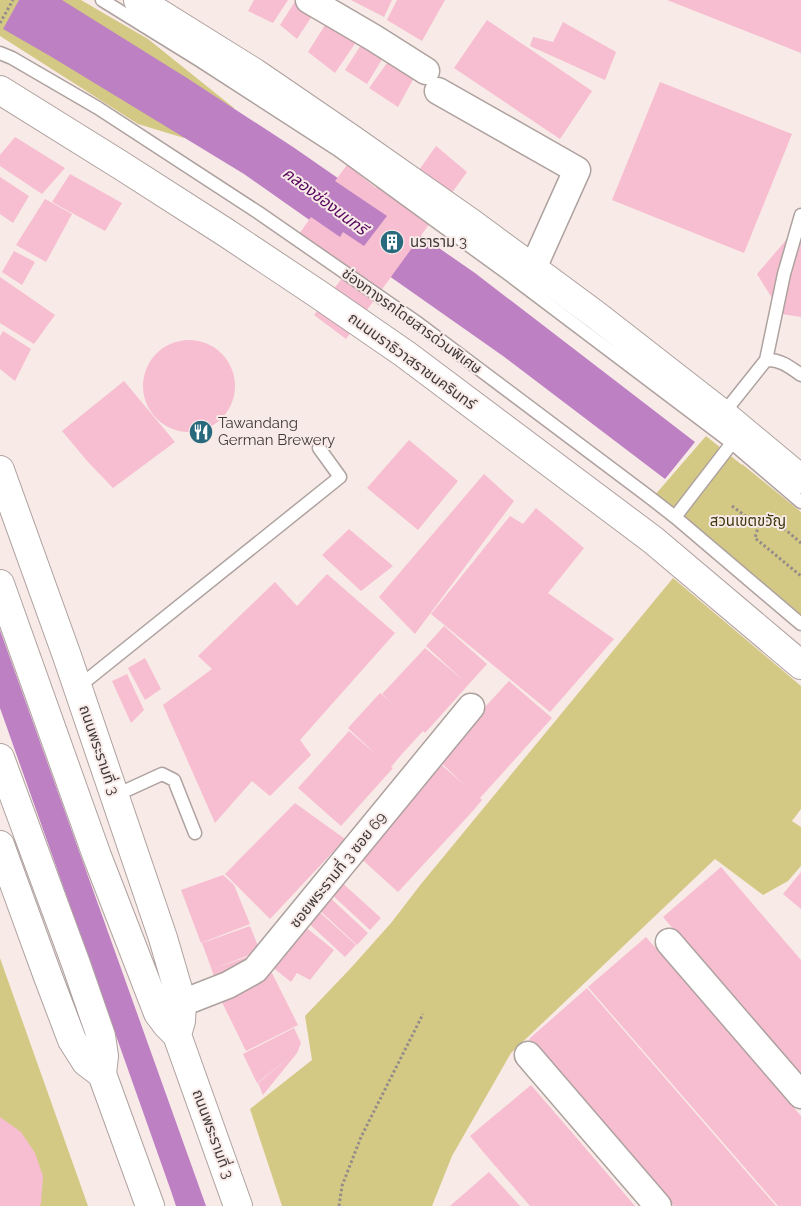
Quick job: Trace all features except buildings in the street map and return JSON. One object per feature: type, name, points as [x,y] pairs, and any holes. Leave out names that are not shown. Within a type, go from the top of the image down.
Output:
[{"type":"main road","points":[[138,0],[255,74],[474,225],[596,315],[723,414],[801,479]]},
{"type":"main road","name":"ถนนนราธิวาสราชนครินทร์","points":[[0,90],[225,232],[405,354],[654,540],[801,665]]},
{"type":"main road","name":"ถนนพระรามที่ 3","points":[[0,470],[78,688],[163,938],[182,1004],[181,1021],[177,1034]]},
{"type":"main road","name":"ถนนพระรามที่ 3","points":[[0,584],[97,856],[158,1013],[177,1034],[238,1206]]},
{"type":"main road","points":[[0,758],[101,1036],[104,1056],[102,1074],[150,1206]]},
{"type":"main road","points":[[0,845],[72,1040],[86,1062],[102,1074]]},
{"type":"street","points":[[309,0],[374,38],[432,81],[577,170],[533,268]]},
{"type":"street","name":"ซอยพระรามที่ 3 ซอย 69","points":[[182,1004],[228,985],[256,970],[471,707]]},
{"type":"street","points":[[669,942],[801,1095]]},
{"type":"street","points":[[528,1055],[658,1206]]},
{"type":"lane","points":[[102,0],[338,150],[511,276],[732,443],[801,502]]},
{"type":"lane","name":"ช่องทางรถโดยสารด่วนพิเศษ","points":[[0,53],[12,58],[98,108],[259,213],[419,324],[675,517],[801,624]]},
{"type":"lane","points":[[723,414],[766,360],[784,274],[801,215]]},
{"type":"lane","points":[[766,360],[774,359],[790,366],[801,375]]},
{"type":"lane","points":[[675,517],[732,443]]},
{"type":"lane","points":[[78,688],[340,477],[319,448]]},
{"type":"lane","points":[[114,796],[162,774],[174,780],[195,833]]},
{"type":"path","points":[[0,23],[13,0]]},
{"type":"path","points":[[732,506],[759,526]]},
{"type":"path","points":[[801,543],[776,522],[770,520],[759,526],[755,538],[801,576]]},
{"type":"path","points":[[339,1206],[342,1186],[361,1137],[423,1014]]},
{"type":"green space","points":[[0,0],[81,0],[148,39],[234,108],[184,138],[138,124],[0,36]]},
{"type":"green space","name":"สวนเขตขวัญ","points":[[706,436],[801,512],[801,617],[654,496]]},
{"type":"green space","points":[[673,578],[801,686],[801,809],[792,821],[801,827],[801,866],[788,881],[763,895],[715,859],[511,1053],[452,1156],[432,1206],[282,1206],[250,1109],[312,1060],[305,1016],[391,923]]},
{"type":"green space","points":[[0,958],[88,1206],[0,1206]]},
{"type":"water","name":"คลองช่องนนทรี","points":[[19,0],[62,0],[293,147],[475,273],[695,442],[665,479],[503,356],[244,174],[3,29]]},
{"type":"water","points":[[0,630],[206,1206],[176,1206],[0,708]]},
{"type":"pier","points":[[0,627],[85,860],[83,861]]},
{"type":"pier","points":[[0,711],[57,869],[55,870],[0,716]]},
{"type":"place","name":"นราราม 3","points":[[392,242]]},
{"type":"place","name":"Tawandang German Brewery","points":[[201,432]]}]
